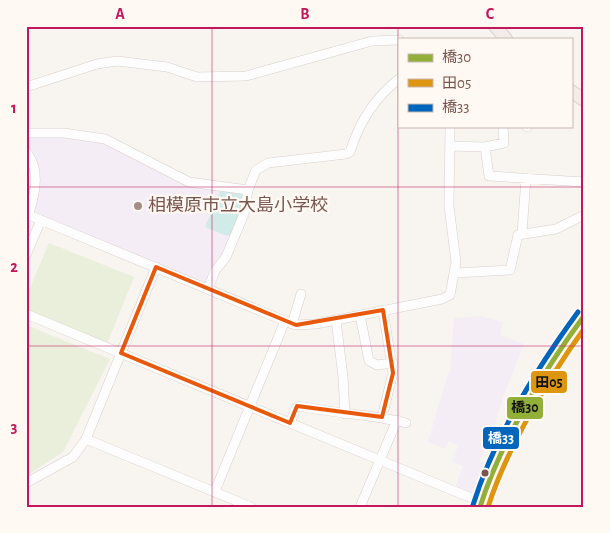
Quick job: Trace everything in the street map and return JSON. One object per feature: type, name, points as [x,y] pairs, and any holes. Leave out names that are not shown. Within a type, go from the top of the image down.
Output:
[{"type":"main road","points":[[495,26],[505,38]]},
{"type":"main road","points":[[572,93],[584,100]]},
{"type":"street","points":[[26,87],[97,64],[117,61],[166,67],[197,78],[246,76],[372,41],[398,40]]},
{"type":"street","points":[[208,289],[215,271],[226,257],[244,214],[248,190],[256,170],[268,163],[313,156],[340,156],[350,152],[366,115],[379,97],[398,81]]},
{"type":"street","points":[[26,151],[33,158],[35,170],[33,200],[29,212],[31,216],[289,323],[336,320],[447,298],[452,291],[456,262],[450,206],[450,128]]},
{"type":"street","points":[[450,146],[485,147],[504,143],[503,128]]},
{"type":"street","points":[[26,133],[71,134],[105,139],[189,182],[248,190]]},
{"type":"street","points":[[485,147],[488,176],[584,182]]},
{"type":"street","points":[[522,233],[526,178]]},
{"type":"street","points":[[455,273],[510,270],[515,240],[522,233],[556,229],[584,215]]},
{"type":"street","points":[[26,255],[41,220]]},
{"type":"street","points":[[26,483],[73,457],[86,439],[156,267]]},
{"type":"street","points":[[215,491],[249,406],[301,294]]},
{"type":"street","points":[[382,417],[392,380],[393,364],[383,310]]},
{"type":"street","points":[[26,314],[380,460],[480,504],[488,478],[498,459],[557,354],[584,316]]},
{"type":"street","points":[[360,315],[369,361],[377,365],[393,364]]},
{"type":"street","points":[[336,320],[344,377],[345,414]]},
{"type":"street","points":[[290,423],[296,408],[300,406],[345,414],[382,417],[406,423]]},
{"type":"street","points":[[360,507],[397,420]]},
{"type":"street","points":[[86,439],[251,507]]},
{"type":"highlighted area","points":[[156,267],[296,325],[383,310],[393,373],[382,417],[297,406],[290,423],[121,353]]},
{"type":"shaded area","name":"相模原市立大島小学校","points":[[31,135],[76,136],[104,141],[189,184],[242,192],[241,212],[224,253],[207,283],[33,215],[37,172],[35,156],[26,146],[27,138]]},
{"type":"shaded area","points":[[480,316],[503,322],[500,335],[524,344],[503,397],[493,431],[479,461],[488,464],[478,497],[455,488],[463,466],[453,462],[458,445],[449,441],[445,449],[428,442],[448,373],[450,373],[454,318]]},
{"type":"green space","points":[[49,243],[134,277],[107,344],[26,311],[26,297]]},
{"type":"green space","points":[[26,325],[110,359],[63,452],[26,476]]},
{"type":"water","points":[[221,189],[243,194],[241,212],[232,235],[227,236],[205,227]]},
{"type":"transit line","name":"橋33","points":[[473,505],[492,454],[518,404],[547,356],[578,312]]},
{"type":"transit line","name":"橋30","points":[[480,507],[499,458],[524,408],[584,316]]},
{"type":"transit line","name":"田05","points":[[488,507],[517,438],[543,391],[584,329]]},
{"type":"place","name":"相模原市立大島小学校","points":[[138,206]]}]
